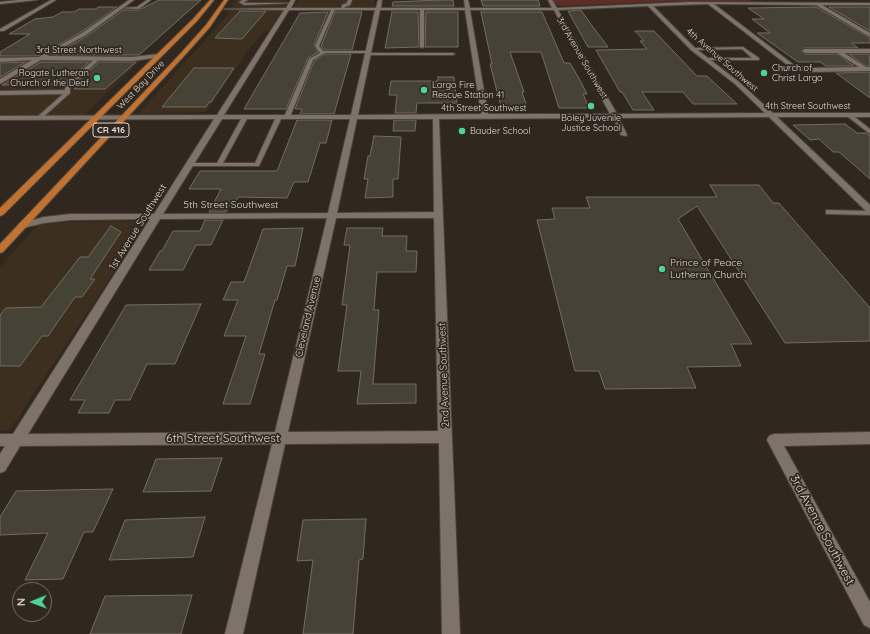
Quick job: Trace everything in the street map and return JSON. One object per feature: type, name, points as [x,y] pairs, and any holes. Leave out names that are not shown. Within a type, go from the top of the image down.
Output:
[{"type":"main road","name":"West Bay Drive","points":[[0,213],[195,20],[212,0]]},
{"type":"main road","points":[[217,0],[213,6],[220,9]]},
{"type":"main road","name":"West Bay Drive","points":[[0,250],[203,32],[226,0]]},
{"type":"main road","points":[[212,12],[220,9]]},
{"type":"main road","points":[[195,20],[206,15]]},
{"type":"street","points":[[0,3],[35,0]]},
{"type":"street","points":[[2,30],[54,0]]},
{"type":"street","points":[[0,82],[84,34],[132,0]]},
{"type":"street","points":[[466,0],[485,117]]},
{"type":"street","name":"3rd Avenue Southwest","points":[[550,0],[615,116]]},
{"type":"street","points":[[759,0],[765,4]]},
{"type":"street","points":[[220,9],[291,4],[333,9],[379,4],[422,9],[555,9],[709,3],[870,4]]},
{"type":"street","points":[[709,3],[792,66],[800,69],[868,70]]},
{"type":"street","name":"1st Avenue Southwest","points":[[0,466],[291,4]]},
{"type":"street","name":"Cleveland Avenue","points":[[234,634],[332,216],[379,4]]},
{"type":"street","points":[[816,4],[870,35]]},
{"type":"street","name":"4th Avenue Southwest","points":[[649,5],[693,49],[737,83],[869,208]]},
{"type":"street","points":[[805,51],[870,51]]},
{"type":"street","points":[[838,51],[868,70]]},
{"type":"street","name":"3rd Street Northwest","points":[[0,60],[133,59],[158,56]]},
{"type":"street","name":"4th Street Southwest","points":[[0,118],[870,115]]},
{"type":"street","name":"2nd Avenue Southwest","points":[[436,117],[451,634]]},
{"type":"street","name":"5th Street Southwest","points":[[24,225],[44,220],[71,217],[439,215]]},
{"type":"street","name":"6th Street Southwest","points":[[0,440],[446,437]]},
{"type":"street","name":"3rd Avenue Southwest","points":[[870,438],[774,440],[870,619]]},
{"type":"lane","points":[[121,8],[138,8],[149,0]]},
{"type":"lane","points":[[246,0],[241,2],[244,4],[291,4]]},
{"type":"lane","points":[[342,9],[343,6],[349,4],[350,0]]},
{"type":"lane","points":[[323,52],[317,46],[333,9]]},
{"type":"lane","points":[[422,9],[422,47]]},
{"type":"lane","points":[[693,49],[743,48],[757,59],[705,59]]},
{"type":"lane","points":[[287,117],[312,59],[323,52],[453,54]]},
{"type":"lane","points":[[68,92],[67,86],[98,59]]},
{"type":"lane","points":[[0,93],[68,92]]},
{"type":"lane","points":[[39,118],[68,92]]},
{"type":"lane","points":[[849,115],[870,132]]},
{"type":"lane","points":[[615,116],[624,135]]},
{"type":"lane","points":[[219,165],[245,117]]},
{"type":"lane","points":[[189,165],[257,165],[279,117]]},
{"type":"lane","points":[[829,212],[869,208]]},
{"type":"shaded area","points":[[235,0],[289,0],[284,8],[231,8]]},
{"type":"shaded area","points":[[298,0],[375,0],[373,8],[293,8]]},
{"type":"shaded area","points":[[552,0],[751,1],[679,1],[561,6],[555,4]]},
{"type":"shaded area","points":[[229,10],[282,10],[269,31],[265,31],[249,49],[206,112],[138,114],[226,17]]},
{"type":"shaded area","points":[[43,60],[141,60],[84,115],[0,115],[0,86],[21,71]]},
{"type":"shaded area","points":[[143,221],[131,246],[10,430],[0,430],[0,267],[38,225],[68,222]]},
{"type":"building","points":[[159,0],[201,0],[139,55],[53,55],[87,36],[123,10],[139,10]]},
{"type":"building","points":[[453,0],[454,6],[392,6],[393,2]]},
{"type":"building","points":[[481,0],[538,0],[540,6],[483,6]]},
{"type":"building","points":[[99,7],[117,7],[81,32],[39,56],[0,56],[0,52],[30,34],[9,34],[35,19],[53,17],[62,12],[74,12],[79,9],[95,9]]},
{"type":"building","points":[[816,7],[870,38],[870,43],[852,43],[858,48],[805,48],[801,51],[805,54],[837,54],[854,66],[826,66],[820,62],[798,62],[757,33],[770,33],[752,19],[764,19],[748,8]]},
{"type":"building","points":[[829,7],[870,7],[870,31]]},
{"type":"building","points":[[581,10],[608,47],[588,47],[568,11]]},
{"type":"building","points":[[240,11],[266,11],[242,39],[215,38]]},
{"type":"building","points":[[328,12],[314,45],[318,52],[308,58],[286,109],[244,109],[300,13]]},
{"type":"building","points":[[335,12],[362,12],[352,50],[324,50],[321,46]]},
{"type":"building","points":[[392,12],[418,12],[419,47],[385,48]]},
{"type":"building","points":[[426,12],[458,12],[458,47],[425,47]]},
{"type":"building","points":[[481,12],[542,12],[564,63],[570,63],[587,94],[583,94],[589,108],[559,108],[541,52],[510,52],[524,92],[522,92],[527,107],[501,107],[490,64],[492,64]]},
{"type":"building","points":[[635,31],[654,31],[697,76],[707,76],[737,104],[693,104],[683,92],[642,92],[654,110],[633,110],[622,92],[620,92],[596,50],[647,49],[640,41],[644,41]]},
{"type":"building","points":[[325,54],[351,54],[334,114],[300,114],[302,109],[295,109],[314,61]]},
{"type":"building","points":[[849,54],[869,54],[870,66],[866,66]]},
{"type":"building","points":[[26,62],[0,77],[0,63]]},
{"type":"building","points":[[41,62],[89,62],[64,84],[2,85]]},
{"type":"building","points":[[99,62],[136,62],[105,89],[74,89],[80,84],[74,84]]},
{"type":"building","points":[[194,68],[234,68],[206,107],[162,107]]},
{"type":"building","points":[[870,72],[870,98],[836,73]]},
{"type":"building","name":"Largo Fire Rescue Station 41","points":[[438,77],[454,77],[457,103],[417,103],[416,113],[395,113],[397,95],[389,95],[391,81],[438,81]]},
{"type":"building","points":[[297,120],[332,120],[326,143],[320,143],[308,182],[294,182],[287,198],[238,197],[234,205],[230,205],[226,212],[209,212],[221,189],[189,189],[200,171],[277,171]]},
{"type":"building","points":[[394,120],[416,120],[415,131],[393,131]]},
{"type":"building","points":[[845,124],[857,133],[866,133],[870,136],[870,179],[839,152],[833,152],[819,139],[810,140],[793,125]]},
{"type":"building","points":[[374,136],[401,137],[398,179],[393,179],[393,197],[365,198],[368,179],[364,179],[368,156],[370,156]]},
{"type":"building","points":[[710,185],[759,185],[773,203],[779,203],[870,308],[870,341],[785,343],[697,206],[678,219],[752,344],[731,344],[741,366],[687,367],[696,388],[605,389],[599,371],[575,371],[537,220],[555,219],[552,208],[590,208],[586,197],[717,197]]},
{"type":"building","points":[[205,220],[223,220],[211,245],[196,245],[183,270],[149,270],[173,231],[200,231]]},
{"type":"building","points":[[111,226],[121,232],[90,279],[95,279],[82,297],[75,297],[48,336],[42,336],[20,366],[0,366],[0,315],[6,308],[41,307],[80,257],[88,257]]},
{"type":"building","points":[[303,228],[295,266],[287,266],[277,300],[275,300],[259,354],[265,354],[250,404],[223,404],[246,336],[224,336],[238,300],[223,300],[231,282],[244,282],[263,229]]},
{"type":"building","points":[[347,228],[383,228],[382,236],[407,236],[406,251],[417,251],[416,272],[377,272],[374,310],[379,310],[373,384],[416,384],[416,403],[357,404],[361,371],[338,371],[347,305],[342,305],[350,245],[344,245]]},
{"type":"building","points":[[201,304],[175,364],[147,364],[130,400],[115,400],[109,413],[78,413],[85,400],[70,400],[126,305]]},
{"type":"building","points":[[222,458],[211,491],[143,492],[156,459]]},
{"type":"building","points":[[113,489],[93,532],[84,532],[63,579],[25,580],[48,533],[0,535],[0,517],[16,491]]},
{"type":"building","points":[[205,517],[193,557],[109,560],[125,520]]},
{"type":"building","points":[[366,519],[363,559],[359,560],[353,634],[303,634],[313,560],[297,561],[303,520]]},
{"type":"building","points":[[192,595],[181,634],[90,634],[105,596]]},
{"type":"place","name":"Church of Christ Largo","points":[[764,73]]},
{"type":"place","name":"Rogate Lutheran Church of the Deaf","points":[[97,78]]},
{"type":"place","name":"Largo Fire Rescue Station 41","points":[[424,90]]},
{"type":"place","name":"Boley Juvenile Justice School","points":[[591,106]]},
{"type":"place","name":"Bauder School","points":[[462,131]]},
{"type":"place","name":"Prince of Peace Lutheran Church","points":[[662,269]]}]
